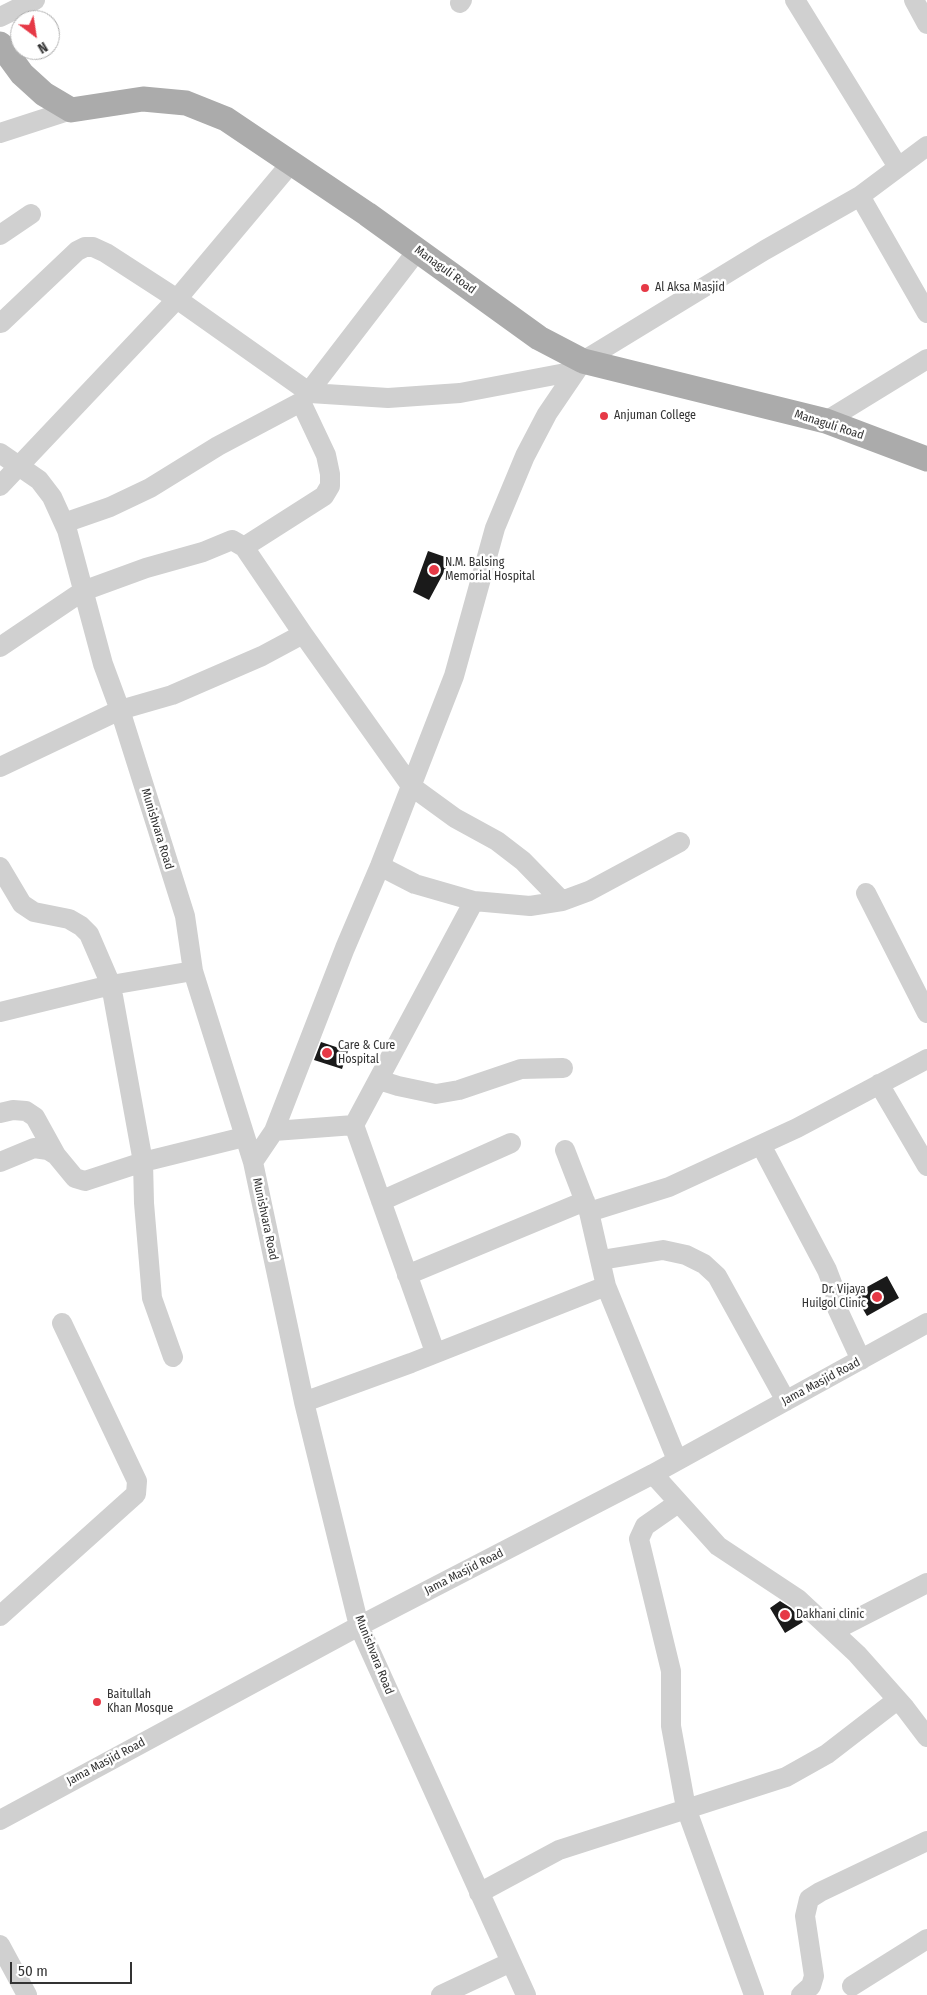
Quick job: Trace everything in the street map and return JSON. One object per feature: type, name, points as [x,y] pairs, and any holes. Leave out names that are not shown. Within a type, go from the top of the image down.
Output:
[{"type":"main road","points":[[0,44],[22,74],[44,94],[71,110]]},
{"type":"main road","name":"Managuli Road","points":[[71,110],[143,99],[186,103],[226,119],[292,162],[580,366],[826,421],[927,459]]},
{"type":"street","points":[[0,16],[35,0]]},
{"type":"street","points":[[795,0],[898,167]]},
{"type":"street","points":[[914,0],[927,24]]},
{"type":"street","points":[[0,133],[71,110]]},
{"type":"street","points":[[306,398],[388,398],[460,393],[580,366],[765,250],[860,196],[927,146]]},
{"type":"street","points":[[0,486],[177,299],[292,162]]},
{"type":"street","points":[[860,196],[927,313]]},
{"type":"street","points":[[0,235],[31,214]]},
{"type":"street","points":[[0,322],[77,251],[85,247],[93,247],[177,299],[306,398],[326,455],[330,474],[330,486],[324,496],[244,547]]},
{"type":"street","points":[[64,523],[110,508],[150,488],[218,446],[306,398],[417,251]]},
{"type":"street","points":[[826,421],[927,359]]},
{"type":"street","points":[[253,1162],[274,1131],[454,676],[495,528],[525,456],[547,414],[580,366]]},
{"type":"street","name":"Munishvara Road","points":[[0,453],[20,465],[39,480],[52,497],[64,523],[103,664],[120,710],[185,916],[193,971],[253,1162],[304,1402],[359,1626],[526,1995]]},
{"type":"street","points":[[0,647],[83,591],[146,568],[203,552],[232,540],[244,547],[411,786],[455,818],[497,841],[523,861],[562,901]]},
{"type":"street","points":[[0,767],[120,710],[172,695],[262,656],[303,634]]},
{"type":"street","points":[[380,866],[415,884],[474,901],[530,906],[562,901],[589,891],[680,842]]},
{"type":"street","points":[[0,867],[22,904],[34,912],[69,919],[81,926],[89,934],[111,985],[143,1162],[144,1203],[152,1298],[173,1357]]},
{"type":"street","points":[[866,893],[921,987],[927,1012]]},
{"type":"street","points":[[435,1352],[354,1125],[474,901]]},
{"type":"street","points":[[0,1012],[111,985],[193,971]]},
{"type":"street","points":[[407,1275],[587,1207],[669,1187],[797,1128],[927,1058]]},
{"type":"street","points":[[379,1080],[436,1094],[459,1090],[520,1069],[563,1068]]},
{"type":"street","points":[[879,1084],[927,1166]]},
{"type":"street","points":[[0,1113],[13,1110],[26,1111],[35,1117],[56,1155],[75,1178],[85,1181],[143,1162],[244,1137]]},
{"type":"street","points":[[274,1131],[354,1125]]},
{"type":"street","points":[[381,1201],[511,1143]]},
{"type":"street","points":[[761,1144],[827,1270],[835,1291],[838,1308],[862,1360]]},
{"type":"street","points":[[0,1162],[34,1148],[48,1150],[56,1155]]},
{"type":"street","points":[[565,1150],[587,1207],[606,1286],[677,1460]]},
{"type":"street","points":[[601,1260],[663,1250],[686,1255],[704,1264],[717,1276],[786,1401]]},
{"type":"street","points":[[304,1402],[606,1286]]},
{"type":"street","points":[[0,1616],[136,1494],[137,1481],[62,1323]]},
{"type":"street","name":"Jama Masjid Road","points":[[0,1820],[359,1626],[653,1474],[927,1324]]},
{"type":"street","points":[[653,1474],[678,1504],[718,1546],[798,1599],[857,1654],[898,1700],[927,1737]]},
{"type":"street","points":[[678,1504],[645,1526],[639,1539],[670,1672],[671,1726],[686,1808],[754,1995]]},
{"type":"street","points":[[833,1631],[927,1583]]},
{"type":"street","points":[[479,1893],[559,1850],[786,1777],[827,1754],[898,1700]]},
{"type":"street","points":[[801,1995],[812,1986],[814,1976],[805,1916],[810,1899],[820,1892],[927,1841]]},
{"type":"street","points":[[852,1986],[927,1939]]},
{"type":"street","points":[[0,1946],[27,1995]]},
{"type":"street","points":[[441,1995],[511,1962]]},
{"type":"building","points":[[428,551],[451,559],[429,600],[413,592]]},
{"type":"building","points":[[321,1042],[348,1051],[342,1069],[314,1060]]},
{"type":"building","points":[[887,1276],[899,1298],[867,1316],[854,1294]]},
{"type":"building","points":[[780,1601],[791,1608],[803,1622],[785,1633],[770,1608]]},
{"type":"place","name":"Al Aksa Masjid","points":[[645,288]]},
{"type":"place","name":"Anjuman College","points":[[604,416]]},
{"type":"place","name":"N.M. Balsing Memorial Hospital","points":[[434,570]]},
{"type":"place","name":"Care & Cure Hospital","points":[[327,1053]]},
{"type":"place","name":"Dr. Vijaya Huilgol Clinic","points":[[877,1297]]},
{"type":"place","name":"Dakhani clinic","points":[[785,1615]]},
{"type":"place","name":"Baitullah Khan Mosque","points":[[97,1702]]}]
